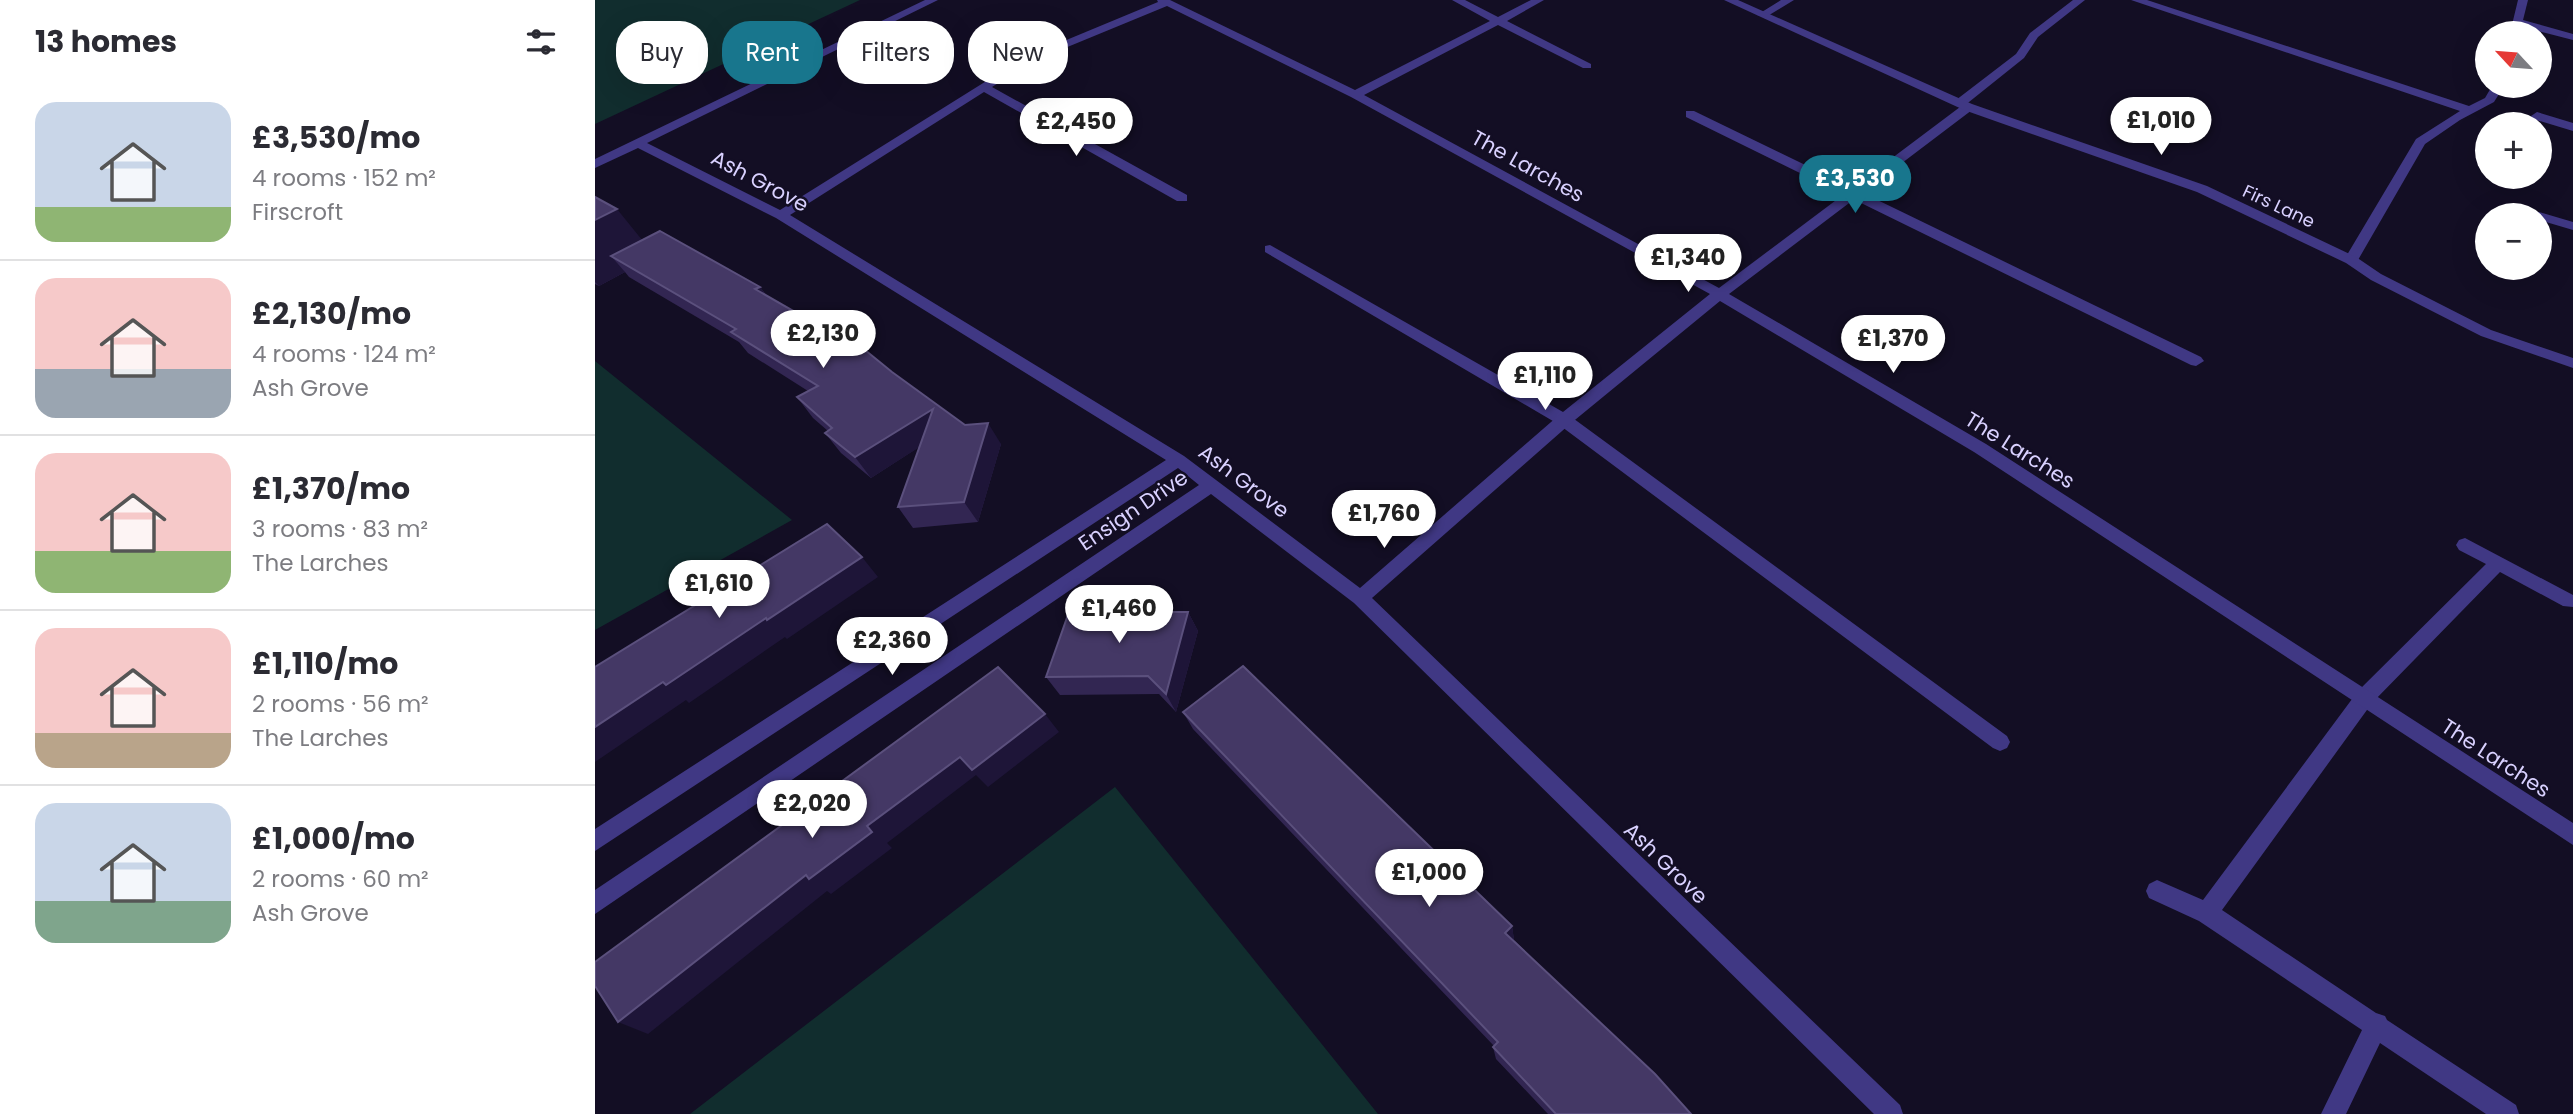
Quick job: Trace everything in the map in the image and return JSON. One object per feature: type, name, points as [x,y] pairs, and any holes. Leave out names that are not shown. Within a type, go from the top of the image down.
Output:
[{"type":"street","points":[[823,53],[933,0]]},
{"type":"street","points":[[1457,0],[1587,66]]},
{"type":"street","points":[[1355,96],[1539,0]]},
{"type":"street","name":"Firs Lane","points":[[1729,0],[1964,105],[2202,189],[2351,260],[2376,277],[2486,333],[2573,363]]},
{"type":"street","points":[[1762,15],[1789,0]]},
{"type":"street","points":[[1360,598],[1564,420],[1718,293],[1856,193],[1964,105],[2020,55],[2035,35],[2080,0]]},
{"type":"street","points":[[2136,0],[2470,110]]},
{"type":"street","points":[[2518,21],[2523,0]]},
{"type":"street","points":[[781,215],[1027,60],[1164,1]]},
{"type":"street","name":"The Larches","points":[[1164,1],[1355,96],[1718,293],[1980,448],[2573,835]]},
{"type":"street","points":[[2552,34],[2573,37]]},
{"type":"street","points":[[595,164],[758,84]]},
{"type":"street","points":[[985,88],[1182,198]]},
{"type":"street","points":[[2351,260],[2420,142],[2491,98]]},
{"type":"street","points":[[1690,114],[2196,361]]},
{"type":"street","points":[[2552,121],[2573,127]]},
{"type":"street","name":"Ash Grove","points":[[636,143],[781,215],[1178,460],[1360,598],[1891,1114]]},
{"type":"street","points":[[2552,220],[2573,226]]},
{"type":"street","points":[[1270,249],[1564,420],[2000,742]]},
{"type":"street","name":"Ensign Drive","points":[[595,841],[1178,460]]},
{"type":"street","name":"Ensign Drive","points":[[595,903],[1211,485]]},
{"type":"street","points":[[2465,545],[2569,601]]},
{"type":"street","points":[[2207,913],[2365,698],[2498,563]]},
{"type":"street","points":[[2157,891],[2207,913],[2377,1024],[2507,1114]]},
{"type":"street","points":[[2333,1114],[2377,1024]]},
{"type":"green space","points":[[595,0],[860,0],[815,21],[722,21],[722,65],[708,71],[708,21],[616,21],[616,84],[680,84],[595,124]]},
{"type":"green space","points":[[595,361],[792,520],[595,630]]},
{"type":"green space","points":[[1115,787],[1378,1114],[690,1114]]},
{"type":"building","points":[[595,197],[617,209],[595,220]]},
{"type":"building","points":[[660,231],[760,287],[755,289],[844,340],[849,337],[965,425],[988,423],[964,502],[898,507],[933,409],[855,457],[825,433],[832,428],[797,397],[818,386],[731,332],[736,329],[611,256]]},
{"type":"building","points":[[827,524],[862,557],[666,685],[663,682],[595,727],[595,667]]},
{"type":"building","points":[[1069,612],[1188,612],[1166,694],[1148,676],[1046,677]]},
{"type":"building","points":[[1243,666],[1512,926],[1505,933],[1655,1074],[1691,1114],[1556,1114],[1493,1047],[1498,1042],[1183,712]]},
{"type":"building","points":[[998,667],[1045,714],[972,770],[960,757],[867,826],[872,832],[809,879],[806,875],[618,1022],[595,986],[595,962]]}]
